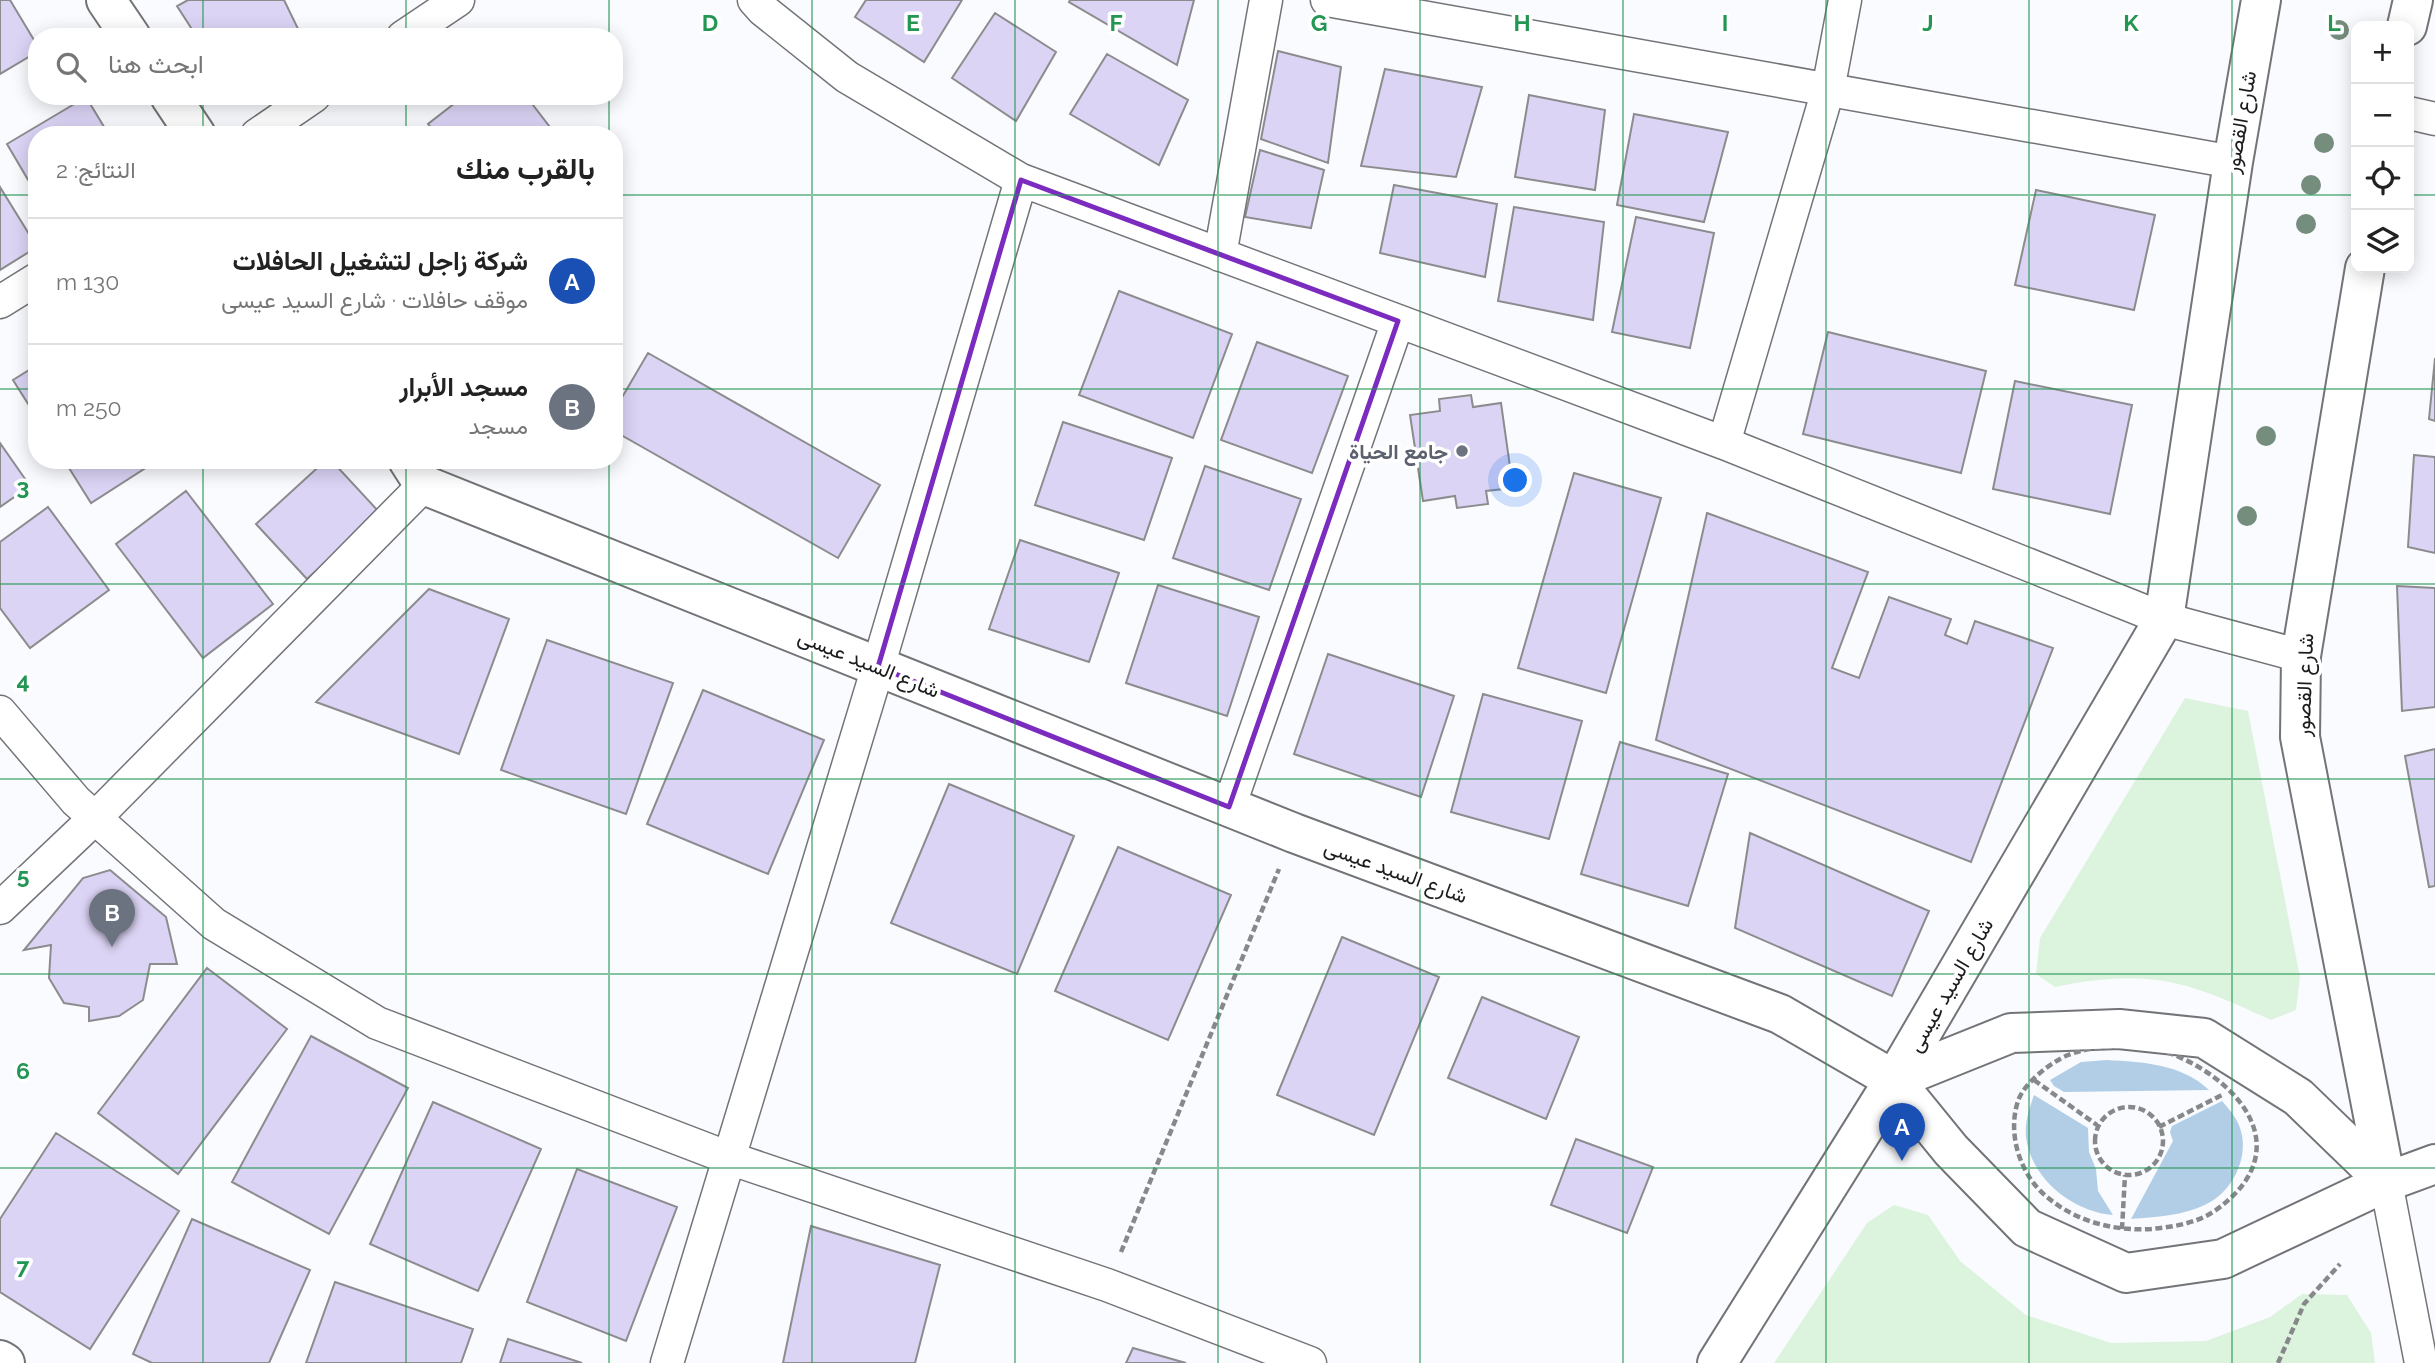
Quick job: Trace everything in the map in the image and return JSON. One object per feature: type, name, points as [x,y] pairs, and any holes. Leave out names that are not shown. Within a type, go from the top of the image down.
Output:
[{"type":"street","points":[[106,0],[125,28]]},
{"type":"street","points":[[416,28],[458,0]]},
{"type":"street","points":[[754,0],[847,77],[1021,180],[1724,443],[2164,619],[2301,656]]},
{"type":"street","points":[[1220,255],[1266,0]]},
{"type":"street","points":[[1327,0],[2232,162]]},
{"type":"street","points":[[1724,443],[1828,90],[1844,0]]},
{"type":"street","name":"شارع القصور","points":[[2164,619],[2232,162],[2261,0]]},
{"type":"street","points":[[2408,21],[2413,0]]},
{"type":"street","points":[[176,105],[190,126]]},
{"type":"street","points":[[270,126],[301,105]]},
{"type":"street","points":[[2414,115],[2435,119]]},
{"type":"street","points":[[667,1363],[878,667],[1021,180]]},
{"type":"street","name":"شارع القصور","points":[[2364,273],[2301,656],[2300,737],[2386,1182]]},
{"type":"street","points":[[0,302],[28,285]]},
{"type":"street","points":[[1229,807],[1398,321]]},
{"type":"street","points":[[0,908],[96,817],[416,472]]},
{"type":"street","name":"شارع السيد عيسى","points":[[416,472],[878,667],[1294,833],[1780,1014],[1894,1080],[2164,619]]},
{"type":"street","points":[[0,712],[76,801],[214,924],[377,1023],[729,1158],[1107,1285],[1310,1363]]},
{"type":"street","points":[[1717,1363],[1894,1080],[2011,1033],[2119,1029],[2204,1038],[2298,1097],[2386,1182],[2421,1363]]},
{"type":"street","points":[[1894,1080],[1951,1150],[2027,1228],[2126,1273],[2223,1259],[2386,1182],[2435,1164]]},
{"type":"street","points":[[0,1360],[5,1363]]},
{"type":"path","points":[[1107,1285],[1294,833]]},
{"type":"path","points":[[2147,1046],[2190,1061],[2232,1090],[2249,1113],[2257,1137],[2251,1174],[2241,1190],[2211,1213],[2173,1227],[2122,1229],[2086,1220],[2061,1207],[2032,1182],[2021,1159],[2014,1133],[2019,1100],[2034,1080],[2069,1055],[2103,1047],[2147,1046]]},
{"type":"path","points":[[2034,1080],[2097,1125]]},
{"type":"path","points":[[2159,1127],[2232,1090]]},
{"type":"path","points":[[2126,1107],[2144,1110],[2157,1121],[2159,1127],[2164,1138],[2161,1156],[2148,1170],[2131,1176],[2113,1173],[2099,1160],[2094,1143],[2097,1125],[2109,1112],[2126,1107]]},
{"type":"path","points":[[2122,1229],[2125,1175]]},
{"type":"path","points":[[2278,1363],[2304,1304],[2340,1264]]},
{"type":"highlighted area","points":[[1021,180],[1398,321],[1229,807],[878,667]]},
{"type":"green space","points":[[2185,698],[2248,711],[2300,977],[2296,1010],[2271,1020],[2211,994],[2159,980],[2114,979],[2055,987],[2036,974],[2040,938]]},
{"type":"green space","points":[[1894,1205],[1928,1215],[1960,1261],[2026,1315],[2111,1343],[2206,1341],[2270,1317],[2302,1294],[2347,1295],[2371,1333],[2375,1363],[1774,1363],[1867,1223]]},
{"type":"water","points":[[2107,1060],[2161,1066],[2187,1075],[2209,1090],[2064,1092],[2050,1080],[2081,1062]]},
{"type":"water","points":[[2034,1095],[2088,1128],[2089,1152],[2096,1169],[2098,1191],[2113,1215],[2099,1213],[2071,1201],[2038,1170],[2031,1157],[2026,1137],[2027,1118]]},
{"type":"water","points":[[2222,1101],[2237,1121],[2243,1148],[2239,1167],[2229,1185],[2215,1199],[2196,1209],[2131,1219],[2173,1141],[2170,1132],[2172,1126]]},
{"type":"building","points":[[0,0],[10,0],[28,30],[28,57],[0,74]]},
{"type":"building","points":[[188,0],[284,0],[298,28],[191,28],[177,6]]},
{"type":"building","points":[[866,0],[962,0],[924,62],[855,17]]},
{"type":"building","points":[[1194,0],[1177,65],[1069,2]]},
{"type":"building","points":[[995,13],[1056,52],[1016,121],[952,78]]},
{"type":"building","points":[[1278,51],[1341,67],[1328,163],[1261,139]]},
{"type":"building","points":[[1107,54],[1188,100],[1159,165],[1070,114]]},
{"type":"building","points":[[1385,69],[1482,87],[1456,177],[1361,166]]},
{"type":"building","points":[[1529,95],[1605,110],[1595,190],[1515,177]]},
{"type":"building","points":[[73,105],[91,105],[104,126],[37,126]]},
{"type":"building","points":[[452,105],[533,105],[549,126],[430,126],[428,124]]},
{"type":"building","points":[[1634,114],[1728,132],[1704,222],[1617,205]]},
{"type":"building","points":[[28,132],[28,180],[7,144]]},
{"type":"building","points":[[1260,150],[1324,170],[1311,228],[1245,217]]},
{"type":"building","points":[[1394,185],[1497,204],[1485,277],[1380,253]]},
{"type":"building","points":[[0,187],[28,232],[28,253],[0,270]]},
{"type":"building","points":[[2036,190],[2155,215],[2134,310],[2015,285]]},
{"type":"building","points":[[1514,207],[1604,222],[1593,320],[1498,301]]},
{"type":"building","points":[[1636,217],[1714,233],[1690,348],[1612,332]]},
{"type":"building","points":[[1119,291],[1232,334],[1193,438],[1079,395]]},
{"type":"building","points":[[1828,332],[1986,371],[1961,473],[1803,434]]},
{"type":"building","points":[[1257,342],[1348,376],[1312,473],[1221,440]]},
{"type":"building","points":[[648,353],[880,485],[838,558],[623,436],[623,396]]},
{"type":"building","points":[[2435,358],[2435,421],[2429,419]]},
{"type":"building","points":[[28,371],[28,404],[13,380]]},
{"type":"building","points":[[2015,381],[2132,405],[2110,514],[1993,489]]},
{"type":"building","name":"جامع الحياة","points":[[1471,395],[1473,407],[1501,403],[1513,488],[1486,491],[1488,504],[1457,508],[1455,496],[1423,501],[1410,415],[1440,411],[1439,399]]},
{"type":"building","points":[[1063,422],[1172,458],[1144,540],[1035,505]]},
{"type":"building","points":[[0,443],[30,486],[0,507]]},
{"type":"building","points":[[2414,455],[2435,457],[2435,553],[2408,547]]},
{"type":"building","points":[[1205,466],[1301,499],[1269,590],[1173,558]]},
{"type":"building","points":[[70,469],[144,469],[91,503]]},
{"type":"building","points":[[316,469],[339,469],[380,513],[307,579],[256,524]]},
{"type":"building","points":[[1574,473],[1661,498],[1606,693],[1518,668]]},
{"type":"building","points":[[186,491],[273,604],[203,658],[116,544]]},
{"type":"building","points":[[48,507],[109,590],[30,648],[0,608],[0,542]]},
{"type":"building","points":[[1707,513],[1868,572],[1832,668],[1859,678],[1889,597],[1951,619],[1945,635],[1967,644],[1975,621],[2053,648],[1971,862],[1656,740]]},
{"type":"building","points":[[1020,540],[1119,573],[1089,662],[989,629]]},
{"type":"building","points":[[1158,585],[1259,617],[1227,716],[1126,683]]},
{"type":"building","points":[[2397,586],[2435,588],[2435,707],[2402,711]]},
{"type":"building","points":[[429,589],[509,619],[459,754],[316,702]]},
{"type":"building","points":[[547,640],[673,683],[626,814],[501,770]]},
{"type":"building","points":[[1328,654],[1454,696],[1421,797],[1294,754]]},
{"type":"building","points":[[703,690],[824,740],[768,874],[647,824]]},
{"type":"building","points":[[1483,694],[1582,721],[1549,839],[1451,812]]},
{"type":"building","points":[[1620,742],[1728,774],[1688,906],[1581,874]]},
{"type":"building","points":[[2435,749],[2435,886],[2429,887],[2405,756]]},
{"type":"building","points":[[949,784],[1074,836],[1017,974],[891,923]]},
{"type":"building","points":[[1750,833],[1929,911],[1892,996],[1735,928]]},
{"type":"building","points":[[1118,847],[1231,895],[1168,1040],[1055,991]]},
{"type":"building","points":[[110,870],[166,917],[177,964],[150,964],[143,1000],[119,1016],[89,1021],[89,1007],[64,1003],[49,978],[51,945],[24,950],[83,878]]},
{"type":"building","points":[[1342,937],[1439,977],[1374,1135],[1277,1095]]},
{"type":"building","points":[[207,968],[287,1029],[178,1174],[98,1113]]},
{"type":"building","points":[[1482,997],[1579,1037],[1546,1119],[1448,1078]]},
{"type":"building","points":[[311,1036],[408,1088],[329,1234],[232,1182]]},
{"type":"building","points":[[433,1102],[541,1149],[478,1291],[370,1244]]},
{"type":"building","points":[[56,1133],[179,1211],[90,1349],[0,1292],[0,1219]]},
{"type":"building","points":[[1576,1139],[1653,1167],[1627,1233],[1551,1205]]},
{"type":"building","points":[[577,1169],[677,1207],[626,1341],[527,1302]]},
{"type":"building","points":[[192,1219],[310,1270],[269,1363],[152,1363],[133,1354]]},
{"type":"building","points":[[811,1226],[940,1265],[915,1363],[783,1363]]},
{"type":"building","points":[[335,1282],[473,1329],[461,1363],[306,1363]]},
{"type":"building","points":[[508,1339],[582,1363],[500,1363]]},
{"type":"building","points":[[1133,1348],[1186,1363],[1126,1363]]},
{"type":"place","name":"جامع الحياة","points":[[1462,451]]},
{"type":"place","name":"مسجد الأبرار","points":[[112,947]]},
{"type":"place","name":"شركة زاجل لتشغيل الحافلات","points":[[1902,1161]]}]
